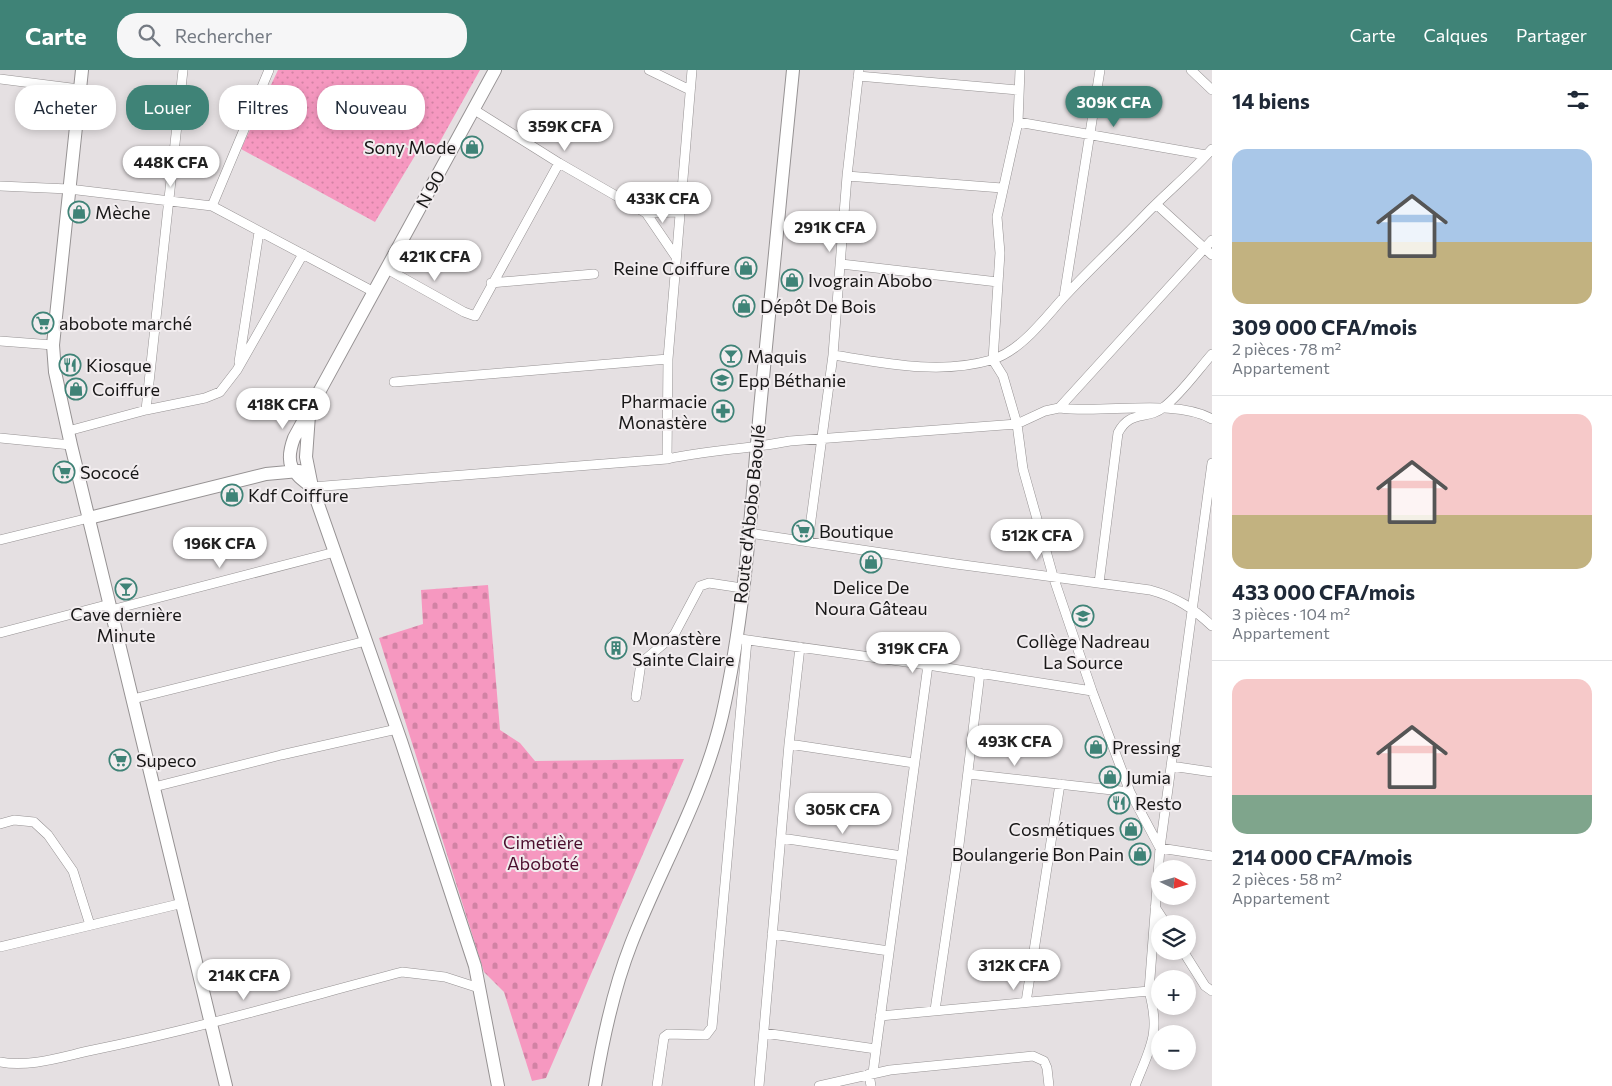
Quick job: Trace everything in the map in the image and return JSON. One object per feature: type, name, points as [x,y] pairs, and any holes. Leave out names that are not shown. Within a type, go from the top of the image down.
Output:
[{"type":"street","points":[[80,85],[82,70]]},
{"type":"street","points":[[146,410],[183,70]]},
{"type":"street","points":[[212,206],[269,70]]},
{"type":"street","name":"N 90","points":[[293,472],[290,457],[294,438],[495,70]]},
{"type":"street","points":[[649,70],[690,90]]},
{"type":"street","points":[[667,459],[668,359],[692,70]]},
{"type":"street","name":"Route d'Abobo Baoulé","points":[[595,1086],[604,1033],[618,979],[632,943],[694,806],[710,761],[741,639],[742,588],[794,70]]},
{"type":"street","points":[[1020,70],[1018,122],[997,217],[1000,253],[993,360],[1003,376],[1017,424],[1023,469],[1053,576],[1092,690],[1130,792],[1160,848]]},
{"type":"street","points":[[1064,296],[1100,70]]},
{"type":"street","points":[[1191,70],[1212,90]]},
{"type":"street","points":[[808,542],[832,356],[847,176],[858,73],[1018,90]]},
{"type":"street","points":[[0,79],[53,85]]},
{"type":"street","points":[[474,109],[559,163],[646,213],[676,257]]},
{"type":"street","points":[[1018,122],[1090,136],[1209,152]]},
{"type":"street","points":[[75,130],[53,345],[55,372],[226,1086]]},
{"type":"street","points":[[832,356],[905,366],[937,367],[970,365],[993,360],[1017,346],[1036,328],[1064,296],[1209,152]]},
{"type":"street","points":[[387,269],[474,316],[559,163]]},
{"type":"street","points":[[847,176],[1002,188]]},
{"type":"street","points":[[0,186],[69,189],[168,199],[212,206],[374,292]]},
{"type":"street","points":[[1156,204],[1212,255]]},
{"type":"street","points":[[646,213],[679,212]]},
{"type":"street","points":[[237,370],[259,232]]},
{"type":"street","points":[[1059,408],[1212,240]]},
{"type":"street","points":[[68,432],[146,410],[205,398],[220,392],[237,370],[303,254]]},
{"type":"street","points":[[841,264],[998,282]]},
{"type":"street","points":[[491,283],[594,274]]},
{"type":"street","points":[[0,341],[53,345]]},
{"type":"street","points":[[1099,583],[1118,434],[1123,424],[1130,418],[1163,408],[1212,354]]},
{"type":"street","points":[[394,382],[668,359]]},
{"type":"street","points":[[293,472],[312,487],[667,459],[700,452],[821,439],[1017,424],[1045,411],[1059,408],[1085,411],[1163,408],[1194,412],[1212,419]]},
{"type":"street","name":"N 90","points":[[308,415],[307,462],[312,487],[397,729],[475,966],[498,1086]]},
{"type":"street","points":[[0,438],[71,445]]},
{"type":"street","points":[[266,474],[290,457],[307,462]]},
{"type":"street","points":[[0,540],[266,474],[293,472],[307,462]]},
{"type":"street","points":[[1135,1086],[1151,1050],[1155,1031],[1154,1014],[1149,991],[1160,848],[1212,463]]},
{"type":"street","points":[[749,532],[956,564],[1150,590],[1167,595],[1193,608],[1212,626]]},
{"type":"street","points":[[0,633],[334,552]]},
{"type":"street","points":[[636,697],[641,664],[674,635],[700,586],[709,584],[742,588]]},
{"type":"street","points":[[657,1086],[664,1037],[668,1034],[706,1035],[712,1027],[741,639],[980,672],[1092,690]]},
{"type":"street","points":[[133,699],[366,641]]},
{"type":"street","points":[[759,1086],[789,744],[800,647]]},
{"type":"street","points":[[871,1086],[871,1073],[876,1049],[928,665]]},
{"type":"street","points":[[935,1010],[968,774],[980,672]]},
{"type":"street","points":[[154,787],[281,755],[397,729]]},
{"type":"street","points":[[789,744],[914,763]]},
{"type":"street","points":[[1171,766],[1212,772]]},
{"type":"street","points":[[968,774],[1130,792]]},
{"type":"street","points":[[1026,1002],[1060,784]]},
{"type":"street","points":[[0,824],[14,820],[34,822],[48,835],[73,871],[90,926]]},
{"type":"street","points":[[781,838],[902,856]]},
{"type":"street","points":[[1160,848],[1212,856]]},
{"type":"street","points":[[0,947],[183,903]]},
{"type":"street","points":[[1155,907],[1160,915]]},
{"type":"street","points":[[772,934],[889,951]]},
{"type":"street","points":[[1189,960],[1205,986],[1212,991]]},
{"type":"street","points":[[0,1062],[16,1064],[40,1061],[118,1045],[402,972],[420,972],[445,977],[478,988]]},
{"type":"street","points":[[880,1016],[1149,991]]},
{"type":"street","points":[[764,1033],[876,1049]]},
{"type":"street","points":[[819,1086],[871,1073],[1033,1056],[1044,1061],[1047,1068],[1049,1086]]},
{"type":"green space","points":[[278,70],[480,70],[433,154],[400,143],[416,154],[375,222],[241,149],[250,130],[307,130],[307,85],[271,85]]},
{"type":"green space","name":"Cimetière Aboboté","points":[[488,585],[500,730],[520,743],[535,761],[684,759],[546,1078],[532,1081],[504,992],[484,972],[379,638],[423,624],[421,590]]},
{"type":"place","name":"Sony Mode","points":[[472,147]]},
{"type":"place","name":"Mèche","points":[[79,212]]},
{"type":"place","name":"Reine Coiffure","points":[[746,268]]},
{"type":"place","name":"Ivograin Abobo","points":[[792,280]]},
{"type":"place","name":"Dépôt De Bois","points":[[744,306]]},
{"type":"place","name":"abobote marché","points":[[43,323]]},
{"type":"place","name":"Maquis","points":[[731,356]]},
{"type":"place","name":"Kiosque","points":[[70,365]]},
{"type":"place","name":"Epp Béthanie","points":[[722,380]]},
{"type":"place","name":"Coiffure","points":[[76,389]]},
{"type":"place","name":"Pharmacie Monastère","points":[[723,411]]},
{"type":"place","name":"Sococé","points":[[64,472]]},
{"type":"place","name":"Kdf Coiffure","points":[[232,495]]},
{"type":"place","name":"Boutique","points":[[803,531]]},
{"type":"place","name":"Delice De Noura Gâteau","points":[[871,562]]},
{"type":"place","name":"Cave dernière Minute","points":[[126,589]]},
{"type":"place","name":"Collège Nadreau La Source","points":[[1083,616]]},
{"type":"place","name":"Monastère Sainte Claire","points":[[616,648]]},
{"type":"place","name":"Pressing","points":[[1096,747]]},
{"type":"place","name":"Supeco","points":[[120,760]]},
{"type":"place","name":"Jumia","points":[[1110,777]]},
{"type":"place","name":"Resto","points":[[1119,803]]},
{"type":"place","name":"Cosmétiques","points":[[1131,829]]},
{"type":"place","name":"Boulangerie Bon Pain","points":[[1140,854]]}]
